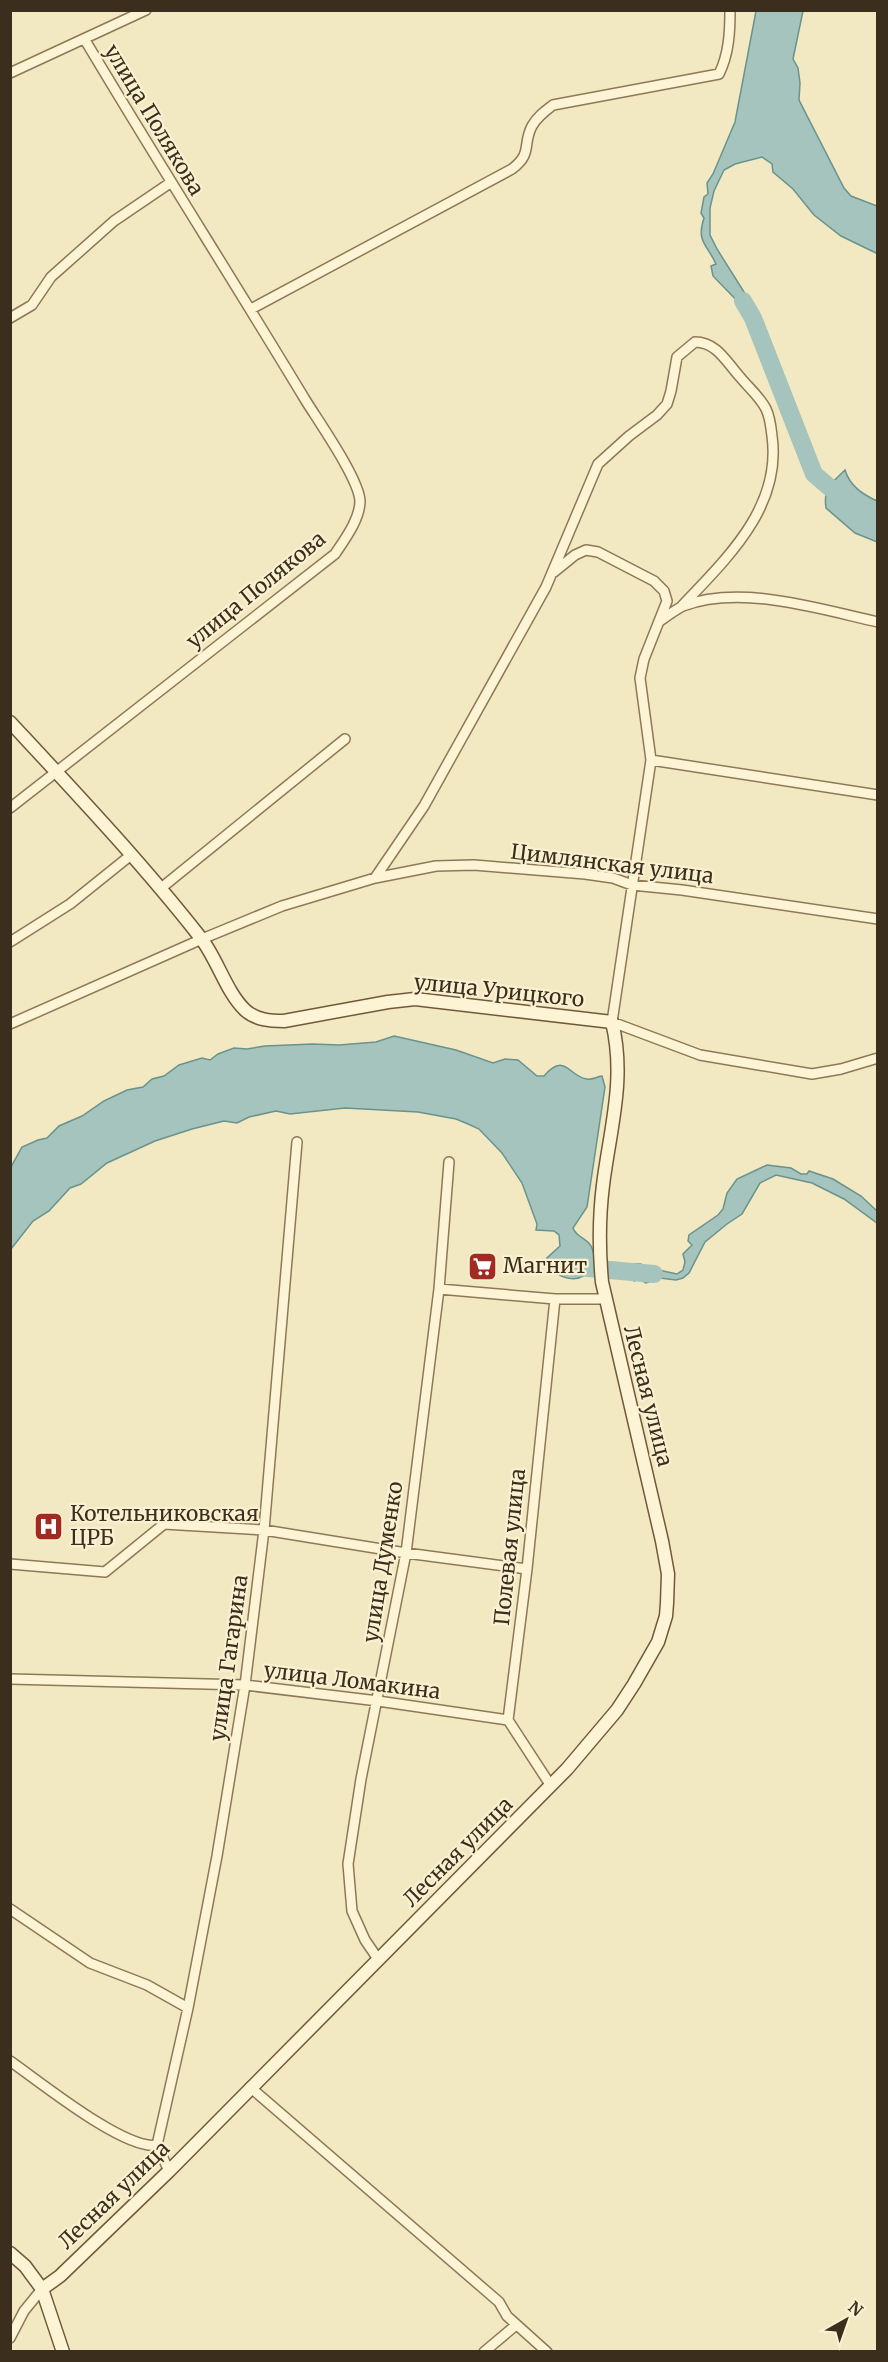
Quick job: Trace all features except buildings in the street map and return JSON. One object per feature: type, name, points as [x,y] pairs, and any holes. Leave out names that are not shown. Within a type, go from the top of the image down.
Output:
[{"type":"street","points":[[10,73],[146,10]]},
{"type":"street","points":[[251,309],[512,169],[525,155],[529,136],[537,118],[553,105],[719,74],[728,46],[730,10]]},
{"type":"street","name":"улица Полякова","points":[[10,808],[335,554],[353,524],[360,500],[347,470],[251,309],[170,183],[85,40]]},
{"type":"street","points":[[10,318],[32,305],[51,277],[114,221],[170,183]]},
{"type":"street","points":[[375,878],[424,806],[554,572],[598,464],[629,436],[657,416],[667,404],[677,357],[695,342],[704,342],[720,352],[766,410],[773,446],[772,469],[758,514],[745,535],[681,607],[660,621]]},
{"type":"street","points":[[554,572],[575,555],[586,550],[598,552],[654,581],[664,591],[667,601],[644,659],[640,678],[651,760],[612,1022],[700,1055],[812,1074],[841,1070],[878,1058]]},
{"type":"street","points":[[681,607],[717,598],[740,598],[786,602],[878,622]]},
{"type":"street","name":"улица Урицкого","points":[[10,722],[131,855],[202,939],[244,1010],[254,1016],[269,1021],[284,1021],[415,999],[612,1022],[618,1044],[619,1080],[602,1188],[600,1253],[602,1282]]},
{"type":"street","points":[[160,889],[345,739]]},
{"type":"street","points":[[651,760],[878,795]]},
{"type":"street","points":[[10,942],[70,904],[131,855]]},
{"type":"street","name":"Цимлянская улица","points":[[10,1024],[282,906],[375,878],[436,866],[474,865],[585,874],[613,878],[632,885],[878,919]]},
{"type":"street","name":"улица Гагарина","points":[[158,2145],[188,2008],[217,1856],[245,1685],[264,1530],[297,1142]]},
{"type":"street","name":"улица Думенко","points":[[378,1959],[365,1940],[352,1911],[348,1864],[361,1779],[406,1553],[439,1289],[449,1162]]},
{"type":"street","name":"Лесная улица","points":[[10,2338],[24,2311],[42,2289],[60,2276],[169,2171],[551,1786],[622,1701],[651,1656],[666,1616],[668,1574],[602,1282]]},
{"type":"street","points":[[439,1289],[555,1299],[604,1299]]},
{"type":"street","name":"Полевая улица","points":[[508,1720],[527,1569],[555,1299]]},
{"type":"street","points":[[10,1563],[105,1572],[164,1524],[264,1530],[406,1553],[527,1569]]},
{"type":"street","name":"улица Ломакина","points":[[10,1679],[245,1685],[508,1720]]},
{"type":"street","points":[[508,1720],[551,1786]]},
{"type":"street","points":[[10,1909],[90,1963],[147,1984],[188,2008]]},
{"type":"street","points":[[10,2061],[109,2129],[138,2143],[158,2145],[169,2171]]},
{"type":"street","points":[[250,2087],[499,2302],[502,2310],[516,2325],[547,2352]]},
{"type":"street","points":[[10,2253],[24,2266],[42,2289],[63,2352]]},
{"type":"street","points":[[484,2352],[516,2325]]},
{"type":"water","points":[[756,11],[803,11],[793,59],[798,68],[799,100],[844,188],[851,196],[877,206],[878,254],[841,236],[814,215],[793,189],[773,172],[772,164],[762,157],[735,164],[724,170],[714,191],[710,208],[710,235],[761,319],[752,321],[744,308],[713,276],[711,266],[716,264],[702,238],[704,218],[701,213],[704,197],[708,194],[707,183],[735,122]]},
{"type":"water","points":[[845,470],[857,489],[877,501],[877,542],[855,533],[826,508],[827,490]]},
{"type":"water","points":[[394,1036],[456,1050],[493,1063],[505,1059],[518,1060],[537,1076],[544,1076],[551,1069],[562,1065],[587,1079],[602,1076],[605,1087],[587,1207],[573,1228],[589,1243],[594,1256],[590,1269],[580,1278],[562,1276],[546,1264],[547,1258],[560,1246],[559,1235],[554,1231],[536,1230],[537,1224],[522,1183],[502,1153],[479,1129],[456,1119],[418,1112],[345,1108],[290,1114],[276,1111],[249,1117],[237,1123],[224,1121],[155,1141],[107,1163],[81,1184],[70,1188],[49,1211],[33,1221],[11,1249],[11,1167],[22,1147],[47,1138],[59,1126],[82,1116],[104,1101],[127,1090],[143,1087],[152,1079],[164,1076],[179,1065],[202,1058],[210,1060],[234,1048],[339,1045],[376,1042]]},
{"type":"water","points":[[767,1165],[791,1168],[801,1174],[807,1174],[809,1171],[833,1179],[861,1196],[877,1211],[877,1223],[844,1199],[812,1183],[776,1175],[760,1183],[742,1214],[705,1242],[689,1273],[683,1278],[676,1280],[660,1278],[646,1283],[639,1279],[634,1281],[630,1270],[634,1264],[641,1264],[643,1270],[654,1269],[677,1274],[683,1270],[685,1262],[683,1254],[692,1245],[688,1241],[689,1235],[718,1215],[723,1209],[727,1193],[737,1179]]},
{"type":"waterway","points":[[743,301],[753,318],[814,474],[868,520],[878,521]]},
{"type":"waterway","points":[[573,1259],[577,1267],[654,1274]]},
{"type":"place","name":"Магнит","points":[[482,1266]]},
{"type":"place","name":"Котельниковская ЦРБ","points":[[49,1526]]}]
